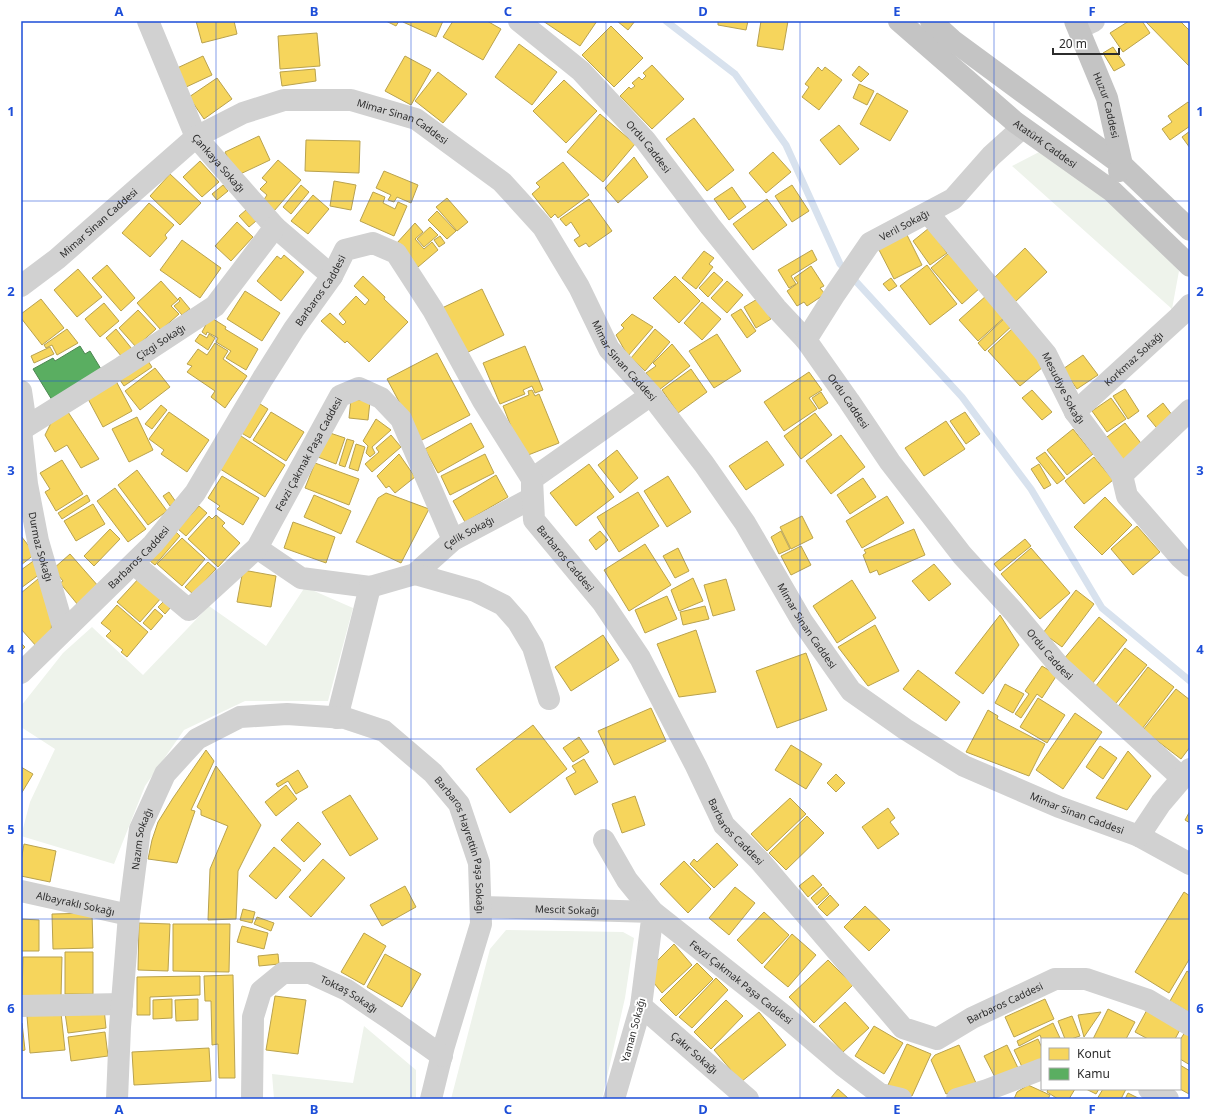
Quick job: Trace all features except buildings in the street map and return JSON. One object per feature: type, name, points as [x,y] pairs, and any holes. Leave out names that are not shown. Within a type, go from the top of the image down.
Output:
[{"type":"main road","name":"Atatürk Caddesi","points":[[899,21],[1022,128],[1112,191],[1190,266]]},
{"type":"main road","points":[[931,21],[952,40],[1122,165],[1190,230]]},
{"type":"main road","name":"Huzur Caddesi","points":[[1083,23],[1107,98],[1122,165]]},
{"type":"main road","points":[[1112,191],[1122,165]]},
{"type":"street","name":"Çankaya Sokağı","points":[[148,21],[196,137],[274,227],[332,276]]},
{"type":"street","name":"Ordu Caddesi","points":[[519,21],[581,71],[645,140],[710,226],[776,308],[806,340],[890,462],[962,554],[1014,612],[1060,667],[1186,774]]},
{"type":"street","name":"Mimar Sinan Caddesi","points":[[21,286],[56,260],[196,137],[243,112],[284,100],[351,100],[416,120],[502,182],[543,227],[579,287],[609,349],[651,395],[704,464],[745,523],[802,621],[851,690],[905,729],[964,766],[1059,807],[1139,836],[1190,864]]},
{"type":"street","name":"Veril Sokağı","points":[[806,340],[870,243],[953,199],[991,156],[1022,128]]},
{"type":"street","name":"Mesudiye Sokağı","points":[[928,213],[1046,354],[1075,412],[1122,475],[1126,496],[1180,558],[1190,566]]},
{"type":"street","name":"Çizgi Sokağı","points":[[21,430],[122,367],[215,306],[274,227]]},
{"type":"street","name":"Barbaros Caddesi","points":[[21,673],[154,544],[195,493],[282,348],[332,276],[345,250],[373,243],[396,252],[433,310],[483,401],[532,479],[534,520],[603,603],[640,658],[696,766],[724,825],[760,861],[903,1028],[937,1040],[972,1018],[1055,979],[1086,979],[1148,1000],[1190,1025]]},
{"type":"street","name":"Korkmaz Sokağı","points":[[1075,412],[1179,317],[1190,305]]},
{"type":"street","name":"Fevzi Çakmak Paşa Caddesi","points":[[134,564],[189,610],[257,548],[340,396],[359,388],[381,398],[402,419],[453,540]]},
{"type":"street","name":"Durmaz Sokağı","points":[[21,391],[24,410],[21,430],[24,486],[38,541],[64,630]]},
{"type":"street","points":[[532,479],[651,395]]},
{"type":"street","points":[[1122,475],[1190,410]]},
{"type":"street","name":"Çelik Sokağı","points":[[257,548],[301,578],[370,587],[414,574],[453,540],[532,498],[532,479]]},
{"type":"street","points":[[414,574],[475,591],[503,605],[518,622],[532,647],[550,699]]},
{"type":"street","points":[[337,718],[370,587]]},
{"type":"street","name":"Nazım Sokağı","points":[[117,1099],[129,915],[140,829],[165,774],[197,738],[240,716],[287,714],[337,718]]},
{"type":"street","name":"Barbaros Hayrettin Paşa Sokağı","points":[[337,718],[345,718],[384,731],[433,773],[459,804],[480,863],[481,924],[442,1056],[431,1099]]},
{"type":"street","points":[[1139,836],[1161,803],[1186,774]]},
{"type":"street","name":"Fevzi Çakmak Paşa Caddesi","points":[[604,840],[627,880],[653,912],[880,1094],[901,1099]]},
{"type":"street","name":"Albayraklı Sokağı","points":[[21,891],[129,915]]},
{"type":"street","name":"Mescit Sokağı","points":[[481,907],[653,912]]},
{"type":"street","name":"Yaman Sokağı","points":[[614,1099],[641,1006],[653,912]]},
{"type":"street","name":"Toktaş Sokağı","points":[[252,1099],[253,1017],[261,991],[283,973],[310,973],[347,990],[442,1056]]},
{"type":"street","points":[[21,1006],[122,1004]]},
{"type":"street","name":"Çakır Sokağı","points":[[641,1006],[741,1097]]},
{"type":"street","points":[[957,1099],[987,1090],[1041,1069]]},
{"type":"street","points":[[1151,1090],[1168,1099]]},
{"type":"shaded area","points":[[1043,150],[1106,195],[1179,271],[1172,309],[1012,166]]},
{"type":"shaded area","points":[[305,587],[353,608],[328,701],[245,701],[184,730],[145,786],[114,864],[21,836],[30,802],[55,749],[21,727],[21,706],[63,653],[92,627],[143,675],[209,606],[266,646]]},
{"type":"shaded area","points":[[506,930],[623,932],[634,938],[625,998],[602,1099],[451,1099],[490,949]]},
{"type":"shaded area","points":[[364,1026],[416,1070],[416,1099],[274,1099],[272,1074],[353,1083]]},
{"type":"waterway","points":[[666,21],[735,74],[786,145],[840,264],[962,397],[1031,489],[1102,608],[1190,681]]}]
